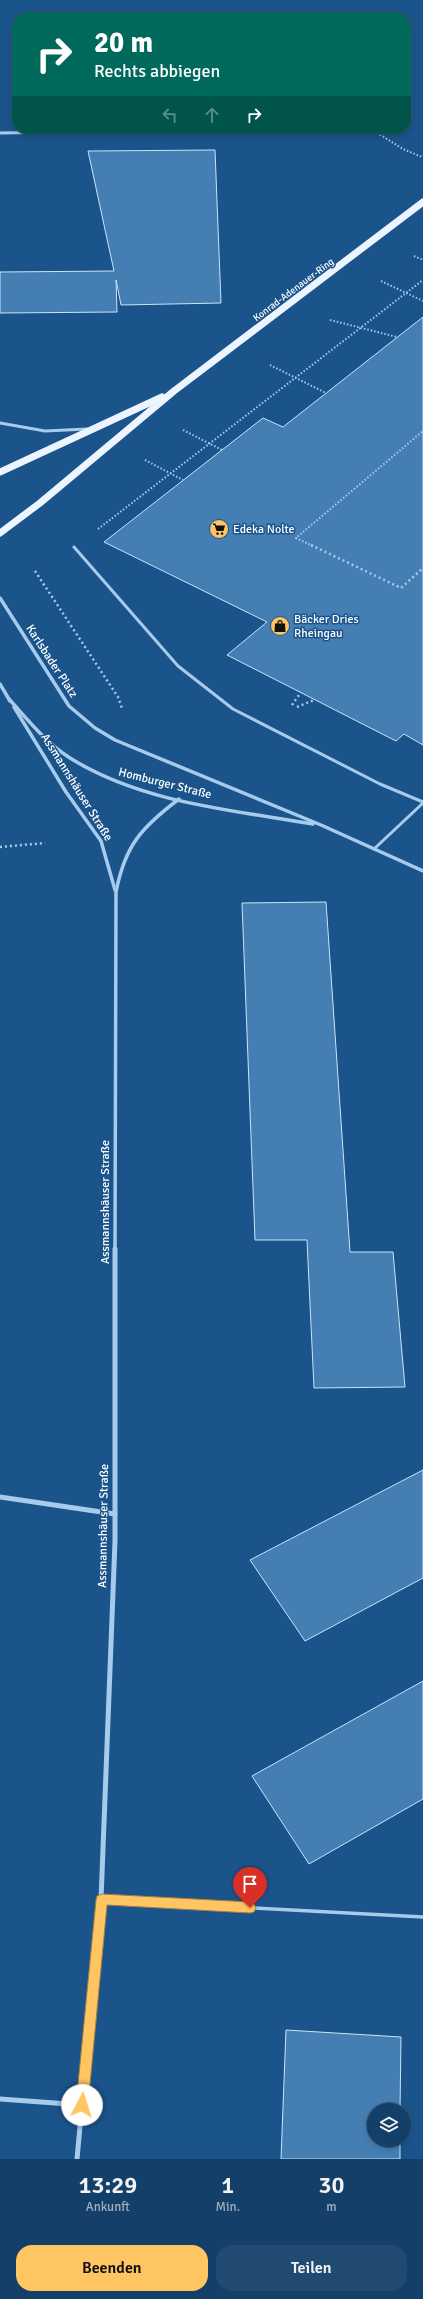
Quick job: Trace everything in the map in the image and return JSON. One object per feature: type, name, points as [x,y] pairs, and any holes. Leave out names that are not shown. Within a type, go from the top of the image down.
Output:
[{"type":"main road","name":"Konrad-Adenauer-Ring","points":[[0,533],[40,503],[174,391],[423,202]]},
{"type":"main road","name":"Konrad-Adenauer-Ring","points":[[0,472],[174,391]]},
{"type":"street","points":[[0,133],[12,133]]},
{"type":"street","points":[[0,423],[45,431],[94,429]]},
{"type":"street","name":"Karlsbader Platz","points":[[0,598],[69,706],[95,728]]},
{"type":"street","points":[[0,684],[9,699]]},
{"type":"street","name":"Homburger Straße","points":[[9,699],[49,742],[70,758],[115,782],[179,799],[321,825]]},
{"type":"street","name":"Assmannshäuser Straße","points":[[9,699],[66,792],[101,841],[116,892]]},
{"type":"street","name":"Homburger Straße","points":[[95,728],[115,740],[321,825],[423,871]]},
{"type":"street","name":"Assmannshäuser Straße","points":[[77,2159],[102,1900],[115,1514],[116,892],[120,868],[125,853],[134,839],[154,818],[179,799]]},
{"type":"street","points":[[0,1497],[115,1514]]},
{"type":"street","points":[[0,2099],[82,2105]]},
{"type":"lane","points":[[74,547],[178,666],[220,700],[272,730],[380,784],[423,802],[374,849]]},
{"type":"lane","points":[[102,1900],[423,1917]]},
{"type":"path","points":[[379,134],[403,149],[422,157]]},
{"type":"path","points":[[414,256],[423,260]]},
{"type":"path","points":[[74,547],[172,474],[423,280]]},
{"type":"path","points":[[381,281],[423,301]]},
{"type":"path","points":[[330,320],[397,337]]},
{"type":"path","points":[[270,365],[297,377],[326,393]]},
{"type":"path","points":[[183,430],[222,450]]},
{"type":"path","points":[[423,431],[296,538],[401,588],[423,568]]},
{"type":"path","points":[[145,460],[183,480]]},
{"type":"path","points":[[35,571],[118,697],[123,709]]},
{"type":"path","points":[[419,571],[423,573]]},
{"type":"path","points":[[294,709],[314,700]]},
{"type":"path","points":[[0,847],[45,844]]},
{"type":"building","points":[[215,150],[221,303],[121,305],[116,280],[117,312],[0,313],[0,272],[114,271],[88,151]]},
{"type":"building","points":[[423,317],[423,745],[404,734],[396,741],[227,655],[267,622],[104,542],[263,418],[283,427]]},
{"type":"building","points":[[326,902],[350,1252],[393,1252],[405,1387],[314,1388],[307,1240],[255,1240],[242,903]]},
{"type":"building","points":[[423,1470],[423,1578],[305,1641],[250,1560]]},
{"type":"building","points":[[423,1681],[423,1799],[309,1864],[252,1776]]},
{"type":"building","points":[[286,2030],[401,2037],[400,2103],[367,2103],[367,2147],[400,2147],[400,2159],[281,2159]]},
{"type":"place","name":"Edeka Nolte","points":[[219,529]]},
{"type":"place","name":"Bäcker Dries Rheingau","points":[[280,626]]},
{"type":"route","points":[[82,2105],[102,1900],[250,1908]]}]
